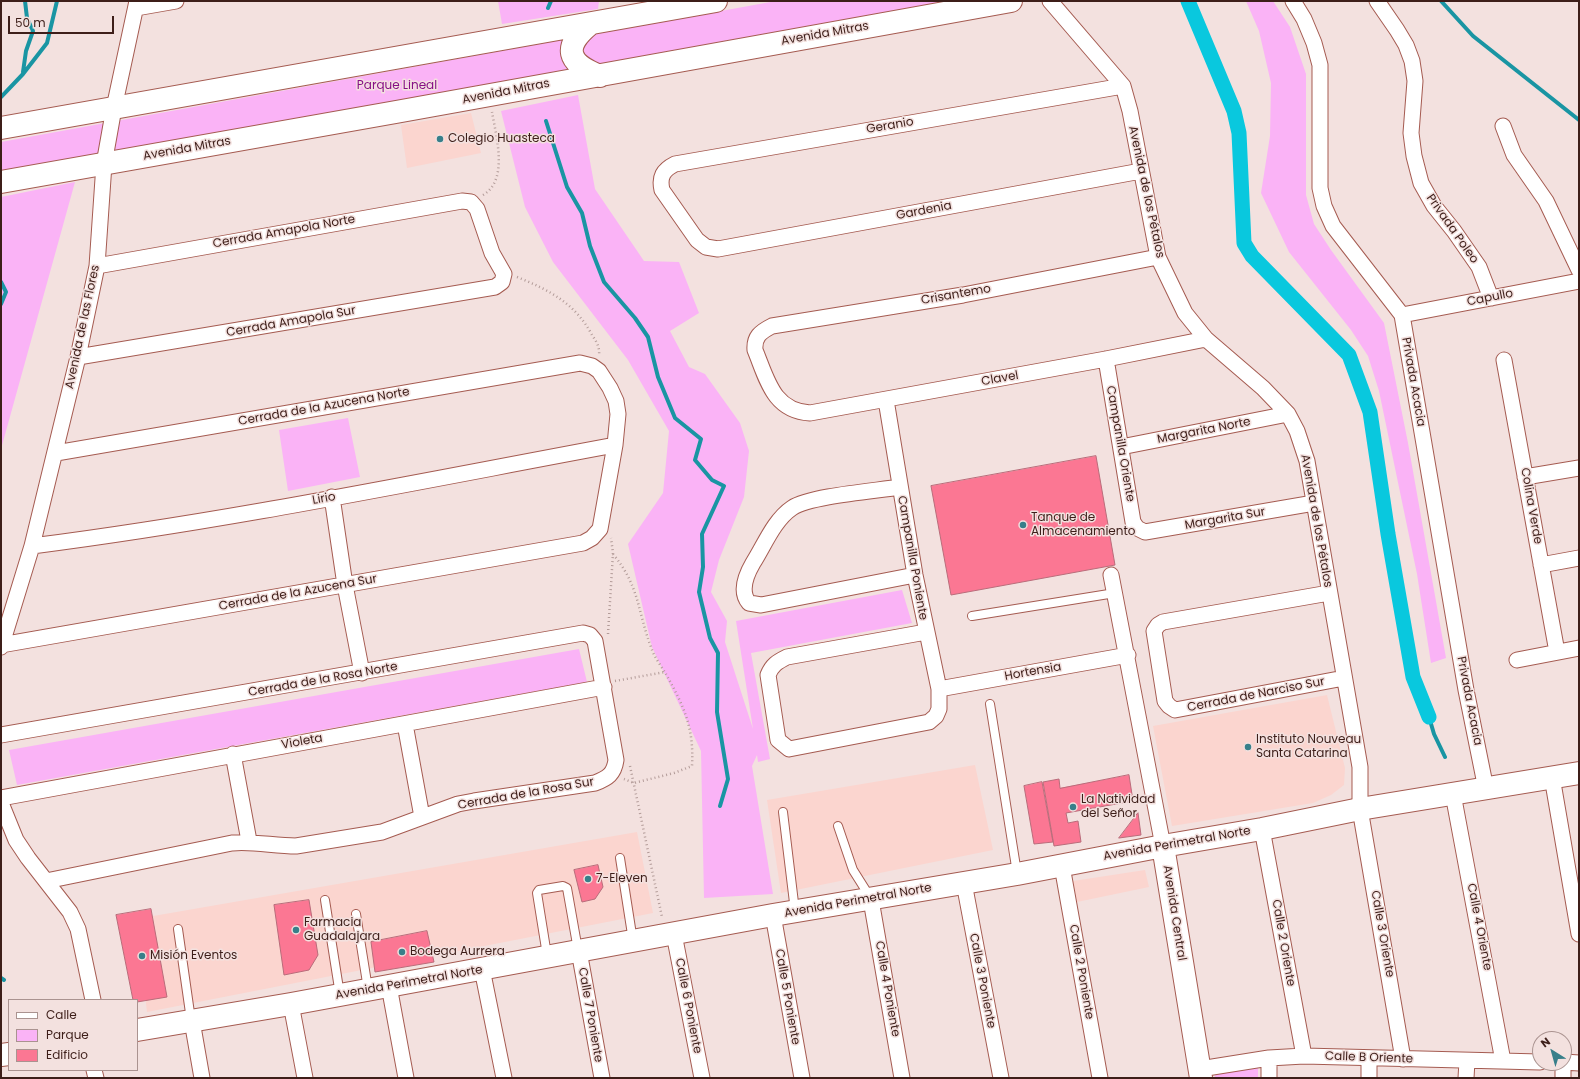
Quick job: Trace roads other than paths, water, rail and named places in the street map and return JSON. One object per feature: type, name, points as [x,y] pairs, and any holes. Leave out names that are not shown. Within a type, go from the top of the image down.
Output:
[{"type":"street","points":[[137,5],[176,1]]},
{"type":"street","points":[[1,128],[590,24],[666,5],[716,1]]},
{"type":"street","name":"Avenida Mitras","points":[[1,182],[489,96],[750,47],[1011,1]]},
{"type":"street","name":"Avenida de los Pétalos","points":[[1050,1],[1123,86],[1130,111],[1158,257],[1186,313],[1206,339],[1263,388],[1288,414],[1297,431],[1307,461],[1360,767],[1360,809]]},
{"type":"street","name":"Privada Acacia","points":[[1293,1],[1304,19],[1314,43],[1320,65],[1320,188],[1324,206],[1333,226],[1402,315],[1466,690],[1486,789]]},
{"type":"street","name":"Privada Poleo","points":[[1378,1],[1406,45],[1412,61],[1415,81],[1411,133],[1414,156],[1421,183],[1434,206],[1454,231],[1479,267],[1491,298]]},
{"type":"street","name":"Avenida de las Flores","points":[[1,646],[32,546],[56,453],[78,357],[97,266],[104,164],[114,108],[137,5]]},
{"type":"street","points":[[590,24],[578,34],[573,42],[572,51],[574,59],[580,67],[600,76]]},
{"type":"street","name":"Geranio","points":[[706,247],[690,232],[662,190],[662,175],[667,167],[675,164],[1123,86]]},
{"type":"street","points":[[1503,126],[1514,155],[1546,201],[1579,270]]},
{"type":"street","name":"Gardenia","points":[[706,247],[718,249],[730,247],[1141,172]]},
{"type":"street","name":"Cerrada Amapola Norte","points":[[97,266],[462,201],[471,202],[477,209],[502,278]]},
{"type":"street","name":"Crisantemo","points":[[793,411],[774,393],[754,350],[754,342],[757,336],[763,330],[772,326],[963,295],[1158,257]]},
{"type":"street","name":"Cerrada Amapola Sur","points":[[78,357],[495,287],[502,278]]},
{"type":"street","name":"Capullo","points":[[1402,315],[1579,281]]},
{"type":"street","name":"Clavel","points":[[793,411],[810,413],[886,400],[1206,339]]},
{"type":"street","name":"Campanilla Oriente","points":[[1106,359],[1133,522],[1137,528]]},
{"type":"street","name":"Colina Verde","points":[[1504,360],[1557,652]]},
{"type":"street","name":"Cerrada de la Azucena Norte","points":[[56,453],[580,363],[596,368],[610,388],[616,401],[618,414],[615,445]]},
{"type":"street","name":"Campanilla Poniente","points":[[886,400],[915,575],[939,689],[939,709],[936,716],[929,722],[789,750],[778,740],[768,684],[768,675],[771,668],[787,658],[926,632]]},
{"type":"street","name":"Margarita Norte","points":[[1121,447],[1288,414]]},
{"type":"street","name":"Lirio","points":[[32,546],[112,536],[615,445]]},
{"type":"street","name":"Cerrada de la Azucena Sur","points":[[1,646],[583,543],[596,533],[615,445]]},
{"type":"street","points":[[1525,477],[1579,468]]},
{"type":"street","points":[[900,487],[810,501],[791,509],[774,530],[747,575],[744,592],[749,603],[761,605],[915,575]]},
{"type":"street","points":[[332,497],[345,585],[362,673]]},
{"type":"street","name":"Margarita Sur","points":[[1137,528],[1146,532],[1314,503]]},
{"type":"street","points":[[1541,565],[1579,558]]},
{"type":"street","name":"Avenida Central","points":[[1111,574],[1128,655],[1163,846],[1200,1074]]},
{"type":"street","name":"Cerrada de Narciso Sur","points":[[1329,593],[1163,622],[1158,625],[1154,631],[1165,701],[1168,706],[1175,710],[1344,678]]},
{"type":"street","name":"Cerrada de la Rosa Norte","points":[[1,735],[362,673],[583,633],[590,635],[595,641],[609,684]]},
{"type":"street","points":[[1517,660],[1579,648]]},
{"type":"street","name":"Hortensia","points":[[939,689],[1128,655]]},
{"type":"street","name":"Violeta","points":[[1,798],[233,754],[405,724],[609,684]]},
{"type":"street","name":"Cerrada de la Rosa Sur","points":[[46,881],[216,846],[249,841],[282,846],[296,846],[382,832],[474,800],[595,783],[605,780],[612,774],[616,760],[609,684]]},
{"type":"street","points":[[405,724],[422,817]]},
{"type":"street","points":[[233,754],[249,841]]},
{"type":"street","name":"Avenida Perimetral Norte","points":[[138,1030],[291,1004],[773,915],[871,900],[1062,866],[1163,846],[1262,829],[1360,809],[1579,773]]},
{"type":"street","points":[[1552,777],[1579,934]]},
{"type":"street","name":"Calle 4 Oriente","points":[[1453,794],[1480,928],[1503,1061]]},
{"type":"street","points":[[1,804],[16,840],[70,912],[78,929],[93,999]]},
{"type":"street","name":"Calle 3 Oriente","points":[[1360,809],[1403,1059]]},
{"type":"street","name":"Calle 2 Oriente","points":[[1262,829],[1304,1056]]},
{"type":"street","name":"Calle 2 Poniente","points":[[1062,866],[1100,1078]]},
{"type":"street","name":"Calle 3 Poniente","points":[[964,883],[1001,1078]]},
{"type":"street","name":"Calle 4 Poniente","points":[[871,900],[902,1078]]},
{"type":"street","name":"Calle 5 Poniente","points":[[773,915],[802,1078]]},
{"type":"street","name":"Calle 6 Poniente","points":[[670,935],[702,1078]]},
{"type":"street","name":"Calle 7 Poniente","points":[[578,951],[602,1078]]},
{"type":"street","points":[[482,969],[504,1078]]},
{"type":"street","points":[[379,988],[406,1078]]},
{"type":"street","points":[[291,1004],[305,1078]]},
{"type":"street","points":[[192,1021],[202,1078]]},
{"type":"street","name":"Calle B Oriente","points":[[1200,1074],[1269,1058],[1304,1056],[1532,1062]]},
{"type":"street","points":[[1269,1058],[1269,1078]]},
{"type":"street","points":[[1369,1058],[1369,1078]]},
{"type":"street","points":[[1466,1078],[1467,1061]]},
{"type":"lane","points":[[972,616],[1115,593]]},
{"type":"lane","points":[[990,704],[1017,874]]},
{"type":"lane","points":[[783,812],[795,912]]},
{"type":"lane","points":[[838,826],[853,870],[871,900]]},
{"type":"lane","points":[[620,858],[633,941]]},
{"type":"lane","points":[[548,957],[537,893],[539,890],[563,886],[567,888],[578,951]]},
{"type":"lane","points":[[325,900],[340,995]]},
{"type":"lane","points":[[356,914],[379,988]]},
{"type":"lane","points":[[178,929],[192,1021]]},
{"type":"waterway","points":[[23,72],[26,51],[33,31],[27,18],[25,1]]},
{"type":"waterway","points":[[1,97],[23,74],[47,43],[57,1]]},
{"type":"waterway","points":[[548,8],[551,1]]},
{"type":"waterway","points":[[1188,1],[1234,111],[1239,133],[1244,243],[1252,256],[1349,355],[1370,412],[1388,534],[1413,677],[1429,717]]},
{"type":"waterway","points":[[1441,1],[1473,36],[1579,120]]},
{"type":"waterway","points":[[546,121],[567,187],[582,213],[590,246],[604,282],[635,318],[648,337],[658,377],[675,418],[701,439],[695,460],[712,480],[724,486],[702,534],[703,567],[699,592],[710,638],[718,653],[717,712],[728,779],[720,806]]},
{"type":"waterway","points":[[1,282],[6,292],[1,304]]},
{"type":"waterway","points":[[1429,717],[1434,734],[1445,757]]},
{"type":"place","name":"Colegio Huasteca","points":[[440,139]]},
{"type":"place","name":"Tanque de Almacenamiento","points":[[1023,525]]},
{"type":"place","name":"Instituto Nouveau Santa Catarina","points":[[1248,747]]},
{"type":"place","name":"La Natividad del Señor","points":[[1073,807]]},
{"type":"place","name":"7-Eleven","points":[[588,879]]},
{"type":"place","name":"Farmacia Guadalajara","points":[[296,930]]},
{"type":"place","name":"Bodega Aurrera","points":[[402,952]]},
{"type":"place","name":"Misión Eventos","points":[[142,956]]},
{"type":"park label","name":"Parque Lineal","points":[[397,86]]}]
